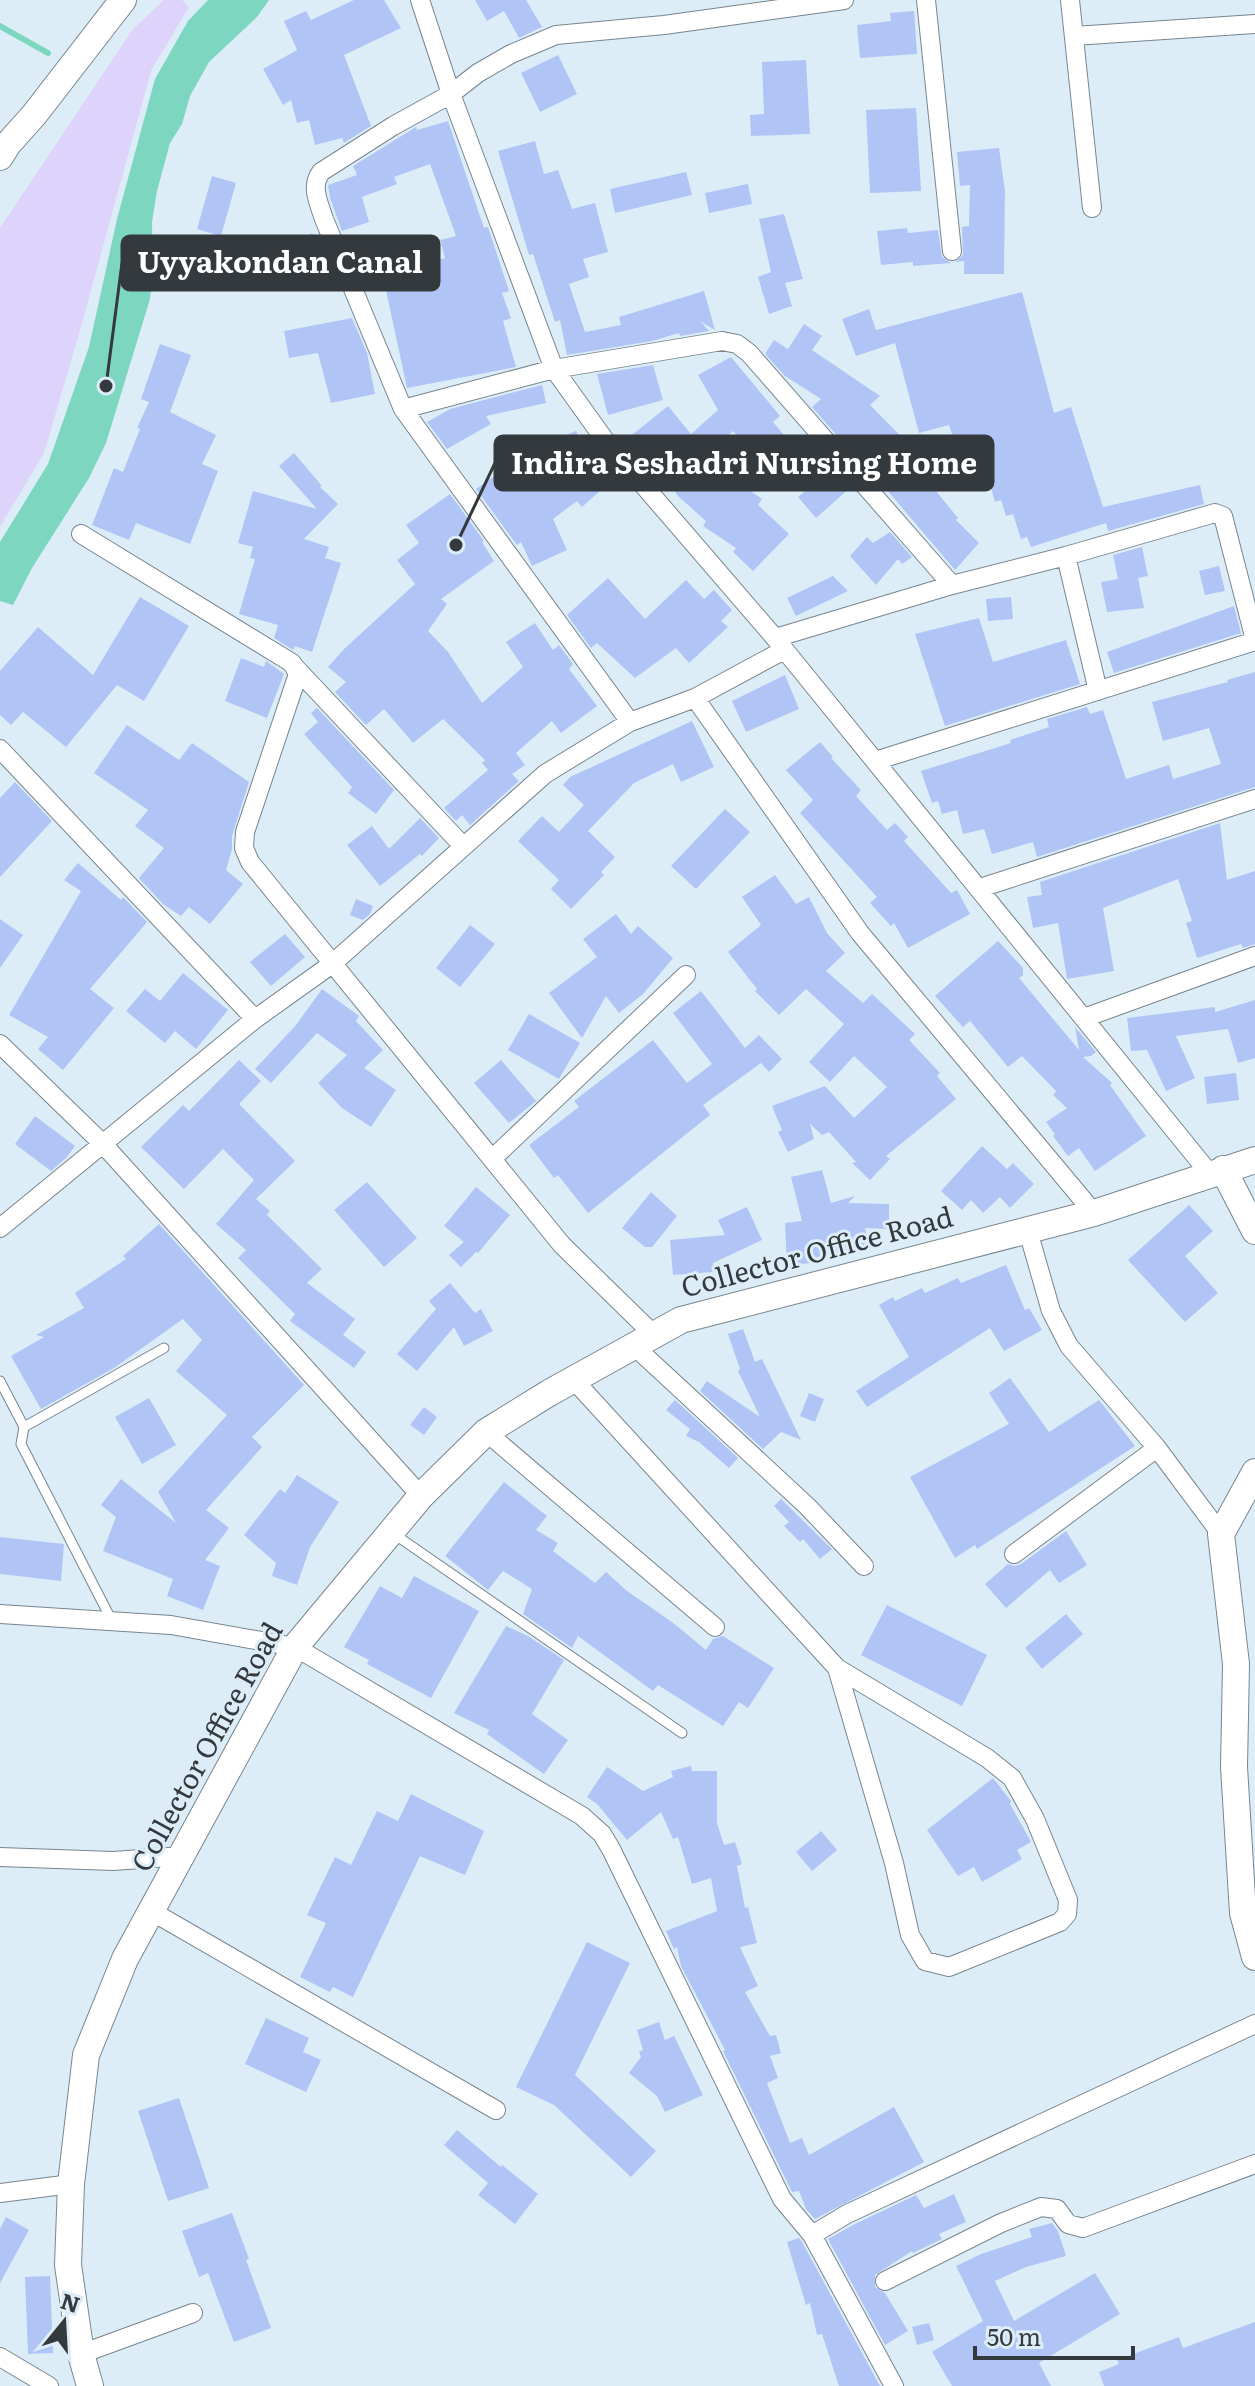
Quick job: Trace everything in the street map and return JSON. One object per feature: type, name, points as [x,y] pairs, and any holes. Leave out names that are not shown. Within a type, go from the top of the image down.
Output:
[{"type":"main road","points":[[3,146],[34,115],[123,0]]},
{"type":"main road","name":"Collector Office Road","points":[[90,2386],[81,2354],[68,2265],[71,2184],[86,2055],[125,1959],[295,1647],[421,1496],[486,1432],[573,1379],[681,1320],[1094,1213],[1255,1160]]},
{"type":"main road","points":[[1217,1172],[1255,1231]]},
{"type":"main road","points":[[1255,1472],[1221,1534],[1236,1664],[1234,1767],[1243,1913],[1255,1957]]},
{"type":"street","points":[[420,0],[451,94],[554,369],[607,443],[779,644],[1084,1018],[1217,1172]]},
{"type":"street","points":[[630,722],[403,409],[324,219],[315,188],[316,179],[338,160],[451,94],[478,73],[511,54],[556,35],[664,25],[844,0]]},
{"type":"street","points":[[926,0],[952,251]]},
{"type":"street","points":[[1070,0],[1092,208]]},
{"type":"street","points":[[1074,36],[1255,24]]},
{"type":"street","points":[[403,409],[554,369],[722,341],[737,344],[749,353],[952,585]]},
{"type":"street","points":[[0,1228],[255,1019],[332,964],[545,774],[630,722],[695,698],[779,644],[952,585],[1066,556],[1203,515],[1215,513],[1223,516],[1255,641],[875,761]]},
{"type":"street","points":[[81,534],[292,663],[463,846]]},
{"type":"street","points":[[1066,556],[1098,691]]},
{"type":"street","points":[[292,663],[298,674],[245,832],[244,848],[250,862],[644,1341],[864,1566]]},
{"type":"street","points":[[695,698],[860,933],[1094,1213]]},
{"type":"street","points":[[0,749],[255,1019]]},
{"type":"street","points":[[980,888],[1255,799]]},
{"type":"street","points":[[1084,1018],[1255,956]]},
{"type":"street","points":[[492,1159],[686,975]]},
{"type":"street","points":[[0,1044],[103,1144],[421,1496]]},
{"type":"street","points":[[1028,1231],[1051,1311],[1069,1346],[1157,1448],[1221,1534]]},
{"type":"street","points":[[573,1379],[837,1668],[1002,1768],[1012,1778],[1035,1819],[1068,1900],[1067,1914],[1060,1922],[949,1967],[925,1961],[910,1935],[894,1863],[837,1668]]},
{"type":"street","points":[[486,1432],[715,1627]]},
{"type":"street","points":[[1014,1554],[1157,1448]]},
{"type":"street","points":[[0,1614],[171,1625],[295,1647],[582,1816],[602,1834],[782,2199],[812,2235],[894,2386]]},
{"type":"street","points":[[0,1857],[113,1861],[183,1856]]},
{"type":"street","points":[[151,1911],[496,2110]]},
{"type":"street","points":[[812,2235],[847,2214],[1255,2024]]},
{"type":"street","points":[[885,2281],[1001,2223],[1041,2207],[1057,2209],[1068,2224],[1083,2228],[1255,2164]]},
{"type":"street","points":[[0,2193],[71,2184]]},
{"type":"street","points":[[81,2354],[193,2313]]},
{"type":"street","points":[[0,2357],[49,2386]]},
{"type":"lane","points":[[24,1427],[164,1348]]},
{"type":"lane","points":[[0,1381],[24,1427],[21,1444],[112,1621]]},
{"type":"lane","points":[[392,1532],[682,1733]]},
{"type":"shaded area","points":[[164,0],[182,0],[189,7],[151,71],[44,453],[0,527],[0,228],[133,29]]},
{"type":"shaded area","points":[[208,0],[269,0],[257,17],[209,62],[190,96],[182,124],[170,143],[157,191],[152,222],[150,299],[106,443],[89,478],[32,568],[13,605],[0,601],[0,542],[48,464],[89,347],[117,219],[155,79],[188,21]]},
{"type":"building","points":[[354,0],[384,0],[401,28],[344,55],[371,126],[344,143],[342,138],[315,145],[309,120],[297,123],[291,100],[283,105],[263,69],[297,50],[284,21],[306,11],[311,20]]},
{"type":"building","points":[[475,0],[526,0],[542,27],[519,38],[504,11],[487,21]]},
{"type":"building","points":[[914,11],[917,54],[860,58],[857,25],[891,21],[890,13]]},
{"type":"building","points":[[558,55],[577,94],[540,112],[521,73]]},
{"type":"building","points":[[806,60],[810,134],[751,136],[750,115],[764,114],[762,62]]},
{"type":"building","points":[[916,108],[921,191],[870,193],[866,110]]},
{"type":"building","points":[[448,121],[509,291],[502,293],[511,318],[503,321],[516,367],[407,388],[384,281],[421,275],[419,265],[445,258],[440,240],[456,236],[430,164],[394,177],[397,184],[362,197],[369,222],[342,231],[328,185],[357,175],[353,166],[416,127],[417,130]]},
{"type":"building","points":[[535,141],[544,174],[558,170],[572,209],[595,203],[608,252],[583,259],[589,277],[569,284],[585,332],[621,325],[619,317],[704,291],[715,330],[700,321],[709,331],[680,336],[679,333],[652,341],[567,355],[560,320],[555,322],[533,254],[529,255],[498,151]]},
{"type":"building","points":[[999,148],[1005,191],[1004,274],[964,274],[964,261],[955,262],[963,255],[962,227],[969,226],[970,185],[960,186],[957,152]]},
{"type":"building","points":[[686,172],[692,195],[615,213],[610,189]]},
{"type":"building","points":[[212,176],[236,183],[221,236],[197,229]]},
{"type":"building","points":[[748,184],[752,204],[709,213],[705,193]]},
{"type":"building","points":[[784,214],[803,279],[785,283],[792,306],[769,314],[758,277],[771,272],[759,219]]},
{"type":"building","points":[[907,228],[908,233],[938,230],[942,257],[951,263],[881,265],[877,231]]},
{"type":"building","points":[[312,233],[328,259],[291,283],[274,258]]},
{"type":"building","points":[[1022,292],[1054,413],[1071,407],[1103,507],[1200,485],[1204,504],[1108,531],[1106,523],[1031,547],[1027,537],[1021,539],[1013,514],[1006,516],[1001,500],[995,502],[991,488],[984,490],[980,477],[973,479],[968,466],[964,470],[949,425],[919,433],[895,343],[856,356],[842,319],[869,309],[876,330]]},
{"type":"building","points":[[352,318],[367,353],[375,394],[331,403],[318,353],[289,358],[284,331]]},
{"type":"building","points":[[804,324],[822,336],[812,350],[880,396],[870,405],[950,486],[936,491],[958,518],[956,520],[979,543],[955,570],[812,407],[821,399],[785,376],[765,354],[774,340],[788,349]]},
{"type":"building","points":[[160,344],[191,355],[170,412],[216,435],[202,464],[218,471],[190,544],[136,523],[129,540],[92,525],[114,468],[123,472],[140,429],[137,428],[149,402],[141,399]]},
{"type":"building","points":[[731,357],[780,416],[773,422],[788,440],[762,461],[733,431],[702,458],[739,491],[743,486],[762,499],[758,505],[789,534],[753,571],[733,552],[736,548],[703,526],[706,521],[679,497],[632,435],[668,406],[691,434],[718,410],[698,375]]},
{"type":"building","points":[[653,365],[663,400],[608,415],[597,374]]},
{"type":"building","points":[[542,385],[546,403],[486,416],[491,424],[447,449],[427,422],[450,409]]},
{"type":"building","points":[[576,431],[586,454],[611,481],[582,507],[577,501],[553,519],[567,550],[532,566],[521,542],[517,545],[476,489],[530,451]]},
{"type":"building","points":[[294,453],[320,487],[338,504],[304,539],[329,547],[325,558],[341,563],[312,652],[295,646],[293,650],[274,638],[278,625],[239,614],[255,559],[250,558],[253,547],[238,543],[253,491],[317,509],[279,466]]},
{"type":"building","points":[[833,467],[851,487],[816,518],[798,497]]},
{"type":"building","points":[[450,494],[484,541],[494,561],[441,599],[447,604],[428,631],[448,652],[482,703],[523,667],[506,642],[535,623],[553,650],[559,645],[573,664],[569,669],[597,706],[561,733],[552,721],[516,753],[525,765],[512,774],[519,781],[470,825],[462,815],[456,821],[444,808],[488,770],[482,763],[485,760],[443,719],[413,743],[384,709],[366,725],[335,692],[346,682],[328,667],[415,584],[397,560],[419,543],[406,525]]},
{"type":"building","points":[[890,532],[912,557],[902,564],[898,559],[876,585],[850,556],[867,537],[873,543]]},
{"type":"building","points":[[1142,547],[1148,576],[1138,578],[1144,608],[1107,612],[1101,582],[1118,579],[1113,555]]},
{"type":"building","points":[[1219,566],[1225,591],[1205,595],[1199,571]]},
{"type":"building","points":[[833,576],[848,591],[796,616],[787,598]]},
{"type":"building","points":[[608,578],[645,619],[686,580],[704,599],[714,590],[732,610],[721,621],[728,627],[689,663],[676,648],[635,678],[597,643],[591,648],[567,615]]},
{"type":"building","points":[[140,597],[189,626],[144,701],[117,685],[66,747],[23,712],[11,725],[0,715],[0,671],[38,627],[93,675]]},
{"type":"building","points":[[1011,597],[1013,619],[988,621],[986,599]]},
{"type":"building","points":[[1234,606],[1241,633],[1114,673],[1107,652]]},
{"type":"building","points":[[979,618],[993,662],[1066,640],[1080,684],[945,726],[915,634]]},
{"type":"building","points":[[241,658],[264,667],[266,661],[284,674],[267,718],[225,701]]},
{"type":"building","points":[[1255,672],[1255,787],[1037,857],[1033,842],[992,854],[984,829],[963,834],[957,810],[942,814],[938,801],[932,803],[921,771],[1011,743],[1010,740],[1049,727],[1047,719],[1087,707],[1090,714],[1103,710],[1126,779],[1169,765],[1173,779],[1221,764],[1209,728],[1163,741],[1152,702]]},
{"type":"building","points":[[785,675],[799,709],[746,732],[732,701]]},
{"type":"building","points":[[317,708],[394,790],[376,814],[348,793],[352,787],[304,734],[318,722],[311,713]]},
{"type":"building","points":[[692,721],[714,767],[681,782],[673,764],[634,783],[588,831],[615,857],[601,872],[604,875],[571,909],[551,889],[559,880],[518,841],[542,816],[559,832],[584,805],[563,785],[570,777]]},
{"type":"building","points":[[127,725],[179,760],[192,743],[249,782],[232,836],[226,870],[243,884],[210,924],[189,907],[181,916],[163,904],[139,878],[164,848],[135,826],[148,810],[94,773]]},
{"type":"building","points":[[820,742],[861,790],[856,796],[887,830],[895,823],[908,837],[904,841],[951,893],[957,890],[970,914],[908,948],[894,923],[891,926],[870,903],[877,897],[800,813],[813,800],[786,770]]},
{"type":"building","points":[[15,782],[52,821],[0,877],[0,798]]},
{"type":"building","points":[[725,809],[750,832],[696,889],[671,866]]},
{"type":"building","points":[[420,818],[439,838],[422,856],[420,854],[380,886],[347,845],[372,826],[389,849]]},
{"type":"building","points":[[1220,823],[1227,880],[1255,871],[1255,944],[1243,948],[1241,944],[1197,958],[1186,923],[1192,921],[1178,879],[1103,908],[1114,971],[1067,979],[1058,923],[1033,928],[1027,897],[1042,895],[1040,882]]},
{"type":"building","points":[[78,863],[121,900],[123,897],[147,922],[90,989],[114,1008],[63,1070],[38,1049],[48,1037],[9,1015],[81,891],[64,880]]},
{"type":"building","points":[[775,875],[796,904],[809,897],[827,933],[845,953],[826,971],[863,1003],[872,994],[915,1034],[909,1040],[940,1073],[937,1076],[956,1099],[886,1156],[890,1159],[870,1180],[852,1163],[856,1162],[829,1132],[822,1135],[810,1124],[814,1139],[788,1152],[778,1132],[782,1130],[772,1106],[825,1086],[854,1118],[887,1087],[854,1056],[830,1082],[809,1062],[844,1024],[806,989],[779,1015],[755,991],[757,989],[728,952],[761,925],[742,897]]},
{"type":"building","points":[[356,899],[373,906],[363,920],[350,915]]},
{"type":"building","points":[[616,914],[631,934],[638,926],[673,958],[643,994],[619,1013],[606,996],[582,1038],[549,993],[597,957],[583,939]]},
{"type":"building","points":[[0,919],[23,935],[0,968]]},
{"type":"building","points":[[470,925],[495,944],[460,987],[436,968]]},
{"type":"building","points":[[285,934],[305,957],[271,986],[250,962]]},
{"type":"building","points":[[998,941],[1023,968],[1023,975],[1019,978],[1079,1050],[1075,1027],[1096,1052],[1083,1057],[1112,1083],[1110,1085],[1146,1136],[1095,1171],[1079,1148],[1068,1156],[1046,1122],[1067,1108],[1053,1095],[1056,1091],[1022,1056],[1008,1067],[970,1021],[963,1027],[935,996]]},
{"type":"building","points":[[183,973],[228,1010],[196,1049],[175,1031],[165,1043],[126,1011],[145,989],[160,1001]]},
{"type":"building","points":[[322,989],[359,1016],[356,1021],[383,1050],[364,1068],[396,1090],[371,1127],[342,1108],[318,1083],[347,1055],[317,1033],[271,1083],[255,1069],[296,1025]]},
{"type":"building","points":[[701,991],[745,1048],[759,1035],[782,1059],[769,1072],[761,1063],[703,1105],[710,1115],[588,1213],[558,1175],[554,1178],[529,1145],[579,1107],[574,1101],[653,1040],[687,1083],[712,1064],[673,1013]]},
{"type":"building","points":[[1255,1000],[1255,1058],[1238,1063],[1228,1029],[1176,1036],[1195,1078],[1166,1091],[1147,1050],[1131,1051],[1127,1018],[1215,1007],[1215,1012]]},
{"type":"building","points":[[529,1014],[580,1043],[559,1079],[508,1050]]},
{"type":"building","points":[[239,1060],[261,1081],[239,1104],[295,1161],[256,1199],[270,1211],[267,1215],[322,1269],[307,1283],[355,1319],[343,1335],[366,1352],[354,1368],[290,1321],[295,1314],[238,1258],[246,1250],[216,1224],[254,1180],[223,1149],[184,1189],[141,1147],[183,1105],[189,1111]]},
{"type":"building","points":[[501,1060],[536,1101],[509,1123],[474,1083]]},
{"type":"building","points":[[1236,1073],[1239,1100],[1207,1104],[1204,1077]]},
{"type":"building","points":[[35,1116],[75,1146],[51,1171],[15,1144]]},
{"type":"building","points":[[982,1146],[1007,1169],[1013,1163],[1034,1184],[1010,1208],[1000,1197],[983,1213],[971,1200],[962,1210],[941,1191]]},
{"type":"building","points":[[822,1170],[831,1203],[855,1196],[848,1203],[889,1204],[889,1229],[865,1228],[870,1247],[813,1263],[787,1265],[785,1223],[802,1221],[791,1177]]},
{"type":"building","points":[[367,1182],[417,1238],[384,1267],[334,1210]]},
{"type":"building","points":[[476,1187],[510,1215],[478,1253],[461,1267],[449,1255],[464,1242],[444,1226]]},
{"type":"building","points":[[651,1192],[677,1216],[652,1247],[645,1247],[622,1228]]},
{"type":"building","points":[[1189,1205],[1213,1231],[1185,1256],[1218,1293],[1185,1322],[1128,1260]]},
{"type":"building","points":[[747,1207],[762,1240],[713,1263],[713,1272],[673,1275],[670,1240],[725,1235],[718,1220]]},
{"type":"building","points":[[159,1224],[304,1385],[252,1437],[262,1447],[206,1510],[229,1528],[205,1560],[220,1566],[203,1610],[167,1596],[173,1579],[103,1551],[116,1517],[101,1505],[121,1479],[176,1523],[158,1492],[227,1415],[176,1371],[202,1340],[183,1319],[114,1368],[41,1409],[11,1356],[44,1337],[36,1335],[84,1308],[75,1293],[126,1259],[123,1256]]},
{"type":"building","points":[[1006,1265],[1025,1310],[1029,1308],[1042,1330],[1004,1351],[990,1328],[867,1407],[856,1391],[909,1357],[879,1305],[922,1288],[925,1293],[958,1278],[961,1283]]},
{"type":"building","points":[[450,1283],[475,1313],[481,1309],[493,1331],[464,1346],[454,1327],[417,1371],[397,1354],[436,1309],[429,1301]]},
{"type":"building","points":[[743,1329],[755,1362],[762,1359],[801,1440],[781,1432],[763,1449],[700,1391],[707,1381],[760,1417],[738,1371],[740,1369],[728,1334]]},
{"type":"building","points":[[1010,1378],[1049,1432],[1099,1400],[1135,1446],[977,1549],[975,1545],[955,1558],[910,1477],[1009,1424],[989,1393]]},
{"type":"building","points":[[809,1393],[824,1399],[815,1422],[800,1416]]},
{"type":"building","points":[[149,1398],[176,1445],[142,1464],[115,1417]]},
{"type":"building","points":[[675,1400],[738,1458],[729,1468],[699,1442],[686,1436],[690,1429],[666,1410]]},
{"type":"building","points":[[424,1407],[437,1417],[424,1435],[410,1425]]},
{"type":"building","points":[[297,1475],[339,1502],[310,1547],[297,1585],[272,1576],[276,1563],[244,1535],[280,1489],[285,1493]]},
{"type":"building","points":[[504,1482],[547,1516],[536,1530],[558,1543],[553,1551],[595,1583],[606,1572],[706,1650],[713,1639],[723,1636],[774,1668],[748,1708],[739,1702],[723,1726],[658,1685],[653,1691],[578,1636],[572,1648],[523,1614],[532,1589],[503,1571],[488,1590],[445,1556]]},
{"type":"building","points":[[781,1499],[832,1549],[820,1559],[803,1539],[800,1542],[784,1526],[789,1522],[774,1506]]},
{"type":"building","points":[[1066,1531],[1087,1565],[1059,1583],[1050,1570],[1006,1608],[985,1584],[1008,1564],[1021,1564]]},
{"type":"building","points":[[0,1537],[64,1544],[61,1581],[0,1574]]},
{"type":"building","points":[[414,1576],[479,1611],[431,1698],[367,1664],[369,1660],[344,1647],[380,1586],[402,1598]]},
{"type":"building","points":[[887,1605],[987,1655],[962,1706],[861,1655]]},
{"type":"building","points":[[1066,1614],[1083,1634],[1042,1669],[1025,1648]]},
{"type":"building","points":[[506,1626],[528,1636],[564,1660],[532,1714],[568,1740],[544,1774],[487,1734],[489,1730],[454,1713]]},
{"type":"building","points":[[691,1766],[692,1771],[717,1771],[717,1823],[724,1845],[735,1842],[742,1864],[737,1866],[745,1908],[748,1907],[757,1943],[740,1947],[758,1986],[745,1992],[770,2036],[776,2035],[781,2053],[770,2056],[778,2078],[767,2083],[790,2143],[802,2138],[809,2155],[894,2107],[924,2162],[815,2219],[806,2209],[799,2191],[792,2192],[725,2050],[681,1966],[677,1947],[674,1949],[666,1931],[717,1911],[711,1878],[692,1884],[678,1837],[673,1839],[661,1812],[627,1840],[597,1804],[587,1797],[607,1767],[643,1791],[673,1777],[671,1771]]},
{"type":"building","points":[[993,1778],[1011,1801],[1031,1842],[1017,1850],[1022,1859],[982,1882],[974,1867],[958,1876],[927,1830]]},
{"type":"building","points":[[411,1794],[484,1831],[465,1875],[420,1856],[353,1997],[333,1987],[330,1992],[300,1977],[326,1923],[307,1915],[335,1857],[351,1865],[377,1811],[398,1821]]},
{"type":"building","points":[[821,1831],[837,1850],[812,1871],[796,1852]]},
{"type":"building","points":[[587,1942],[630,1963],[575,2075],[656,2151],[631,2177],[554,2105],[516,2087]]},
{"type":"building","points":[[266,2018],[309,2038],[303,2052],[321,2060],[306,2092],[245,2064]]},
{"type":"building","points":[[659,2022],[665,2040],[674,2036],[703,2095],[665,2112],[657,2096],[629,2073],[643,2050],[637,2030]]},
{"type":"building","points":[[179,2098],[209,2188],[168,2201],[138,2111]]},
{"type":"building","points":[[457,2130],[538,2194],[515,2224],[478,2195],[488,2183],[444,2145]]},
{"type":"building","points":[[954,2194],[966,2222],[939,2234],[942,2239],[912,2251],[875,2275],[875,2287],[885,2293],[908,2331],[885,2345],[828,2239],[916,2195],[924,2208]]},
{"type":"building","points":[[232,2213],[271,2328],[234,2342],[208,2273],[199,2277],[182,2231]]},
{"type":"building","points":[[6,2217],[29,2230],[0,2283],[0,2229]]},
{"type":"building","points":[[1052,2223],[1066,2256],[1026,2267],[995,2281],[1014,2321],[1095,2273],[1120,2314],[1039,2363],[1051,2386],[952,2386],[932,2352],[983,2321],[956,2266],[1032,2237],[1029,2229]]},
{"type":"building","points":[[799,2238],[880,2386],[839,2386],[822,2334],[817,2335],[810,2303],[806,2305],[787,2242]]},
{"type":"building","points":[[50,2276],[53,2353],[28,2354],[25,2277]]},
{"type":"building","points":[[1255,2322],[1255,2386],[1104,2386],[1099,2372],[1119,2364],[1117,2360],[1179,2337],[1183,2348]]},
{"type":"building","points":[[929,2323],[934,2340],[917,2345],[912,2327]]},
{"type":"waterway","points":[[0,26],[48,53]]},
{"type":"place","name":"Uyyakondan Canal","points":[[106,386]]},
{"type":"place","name":"Indira Seshadri Nursing Home","points":[[456,545]]}]
